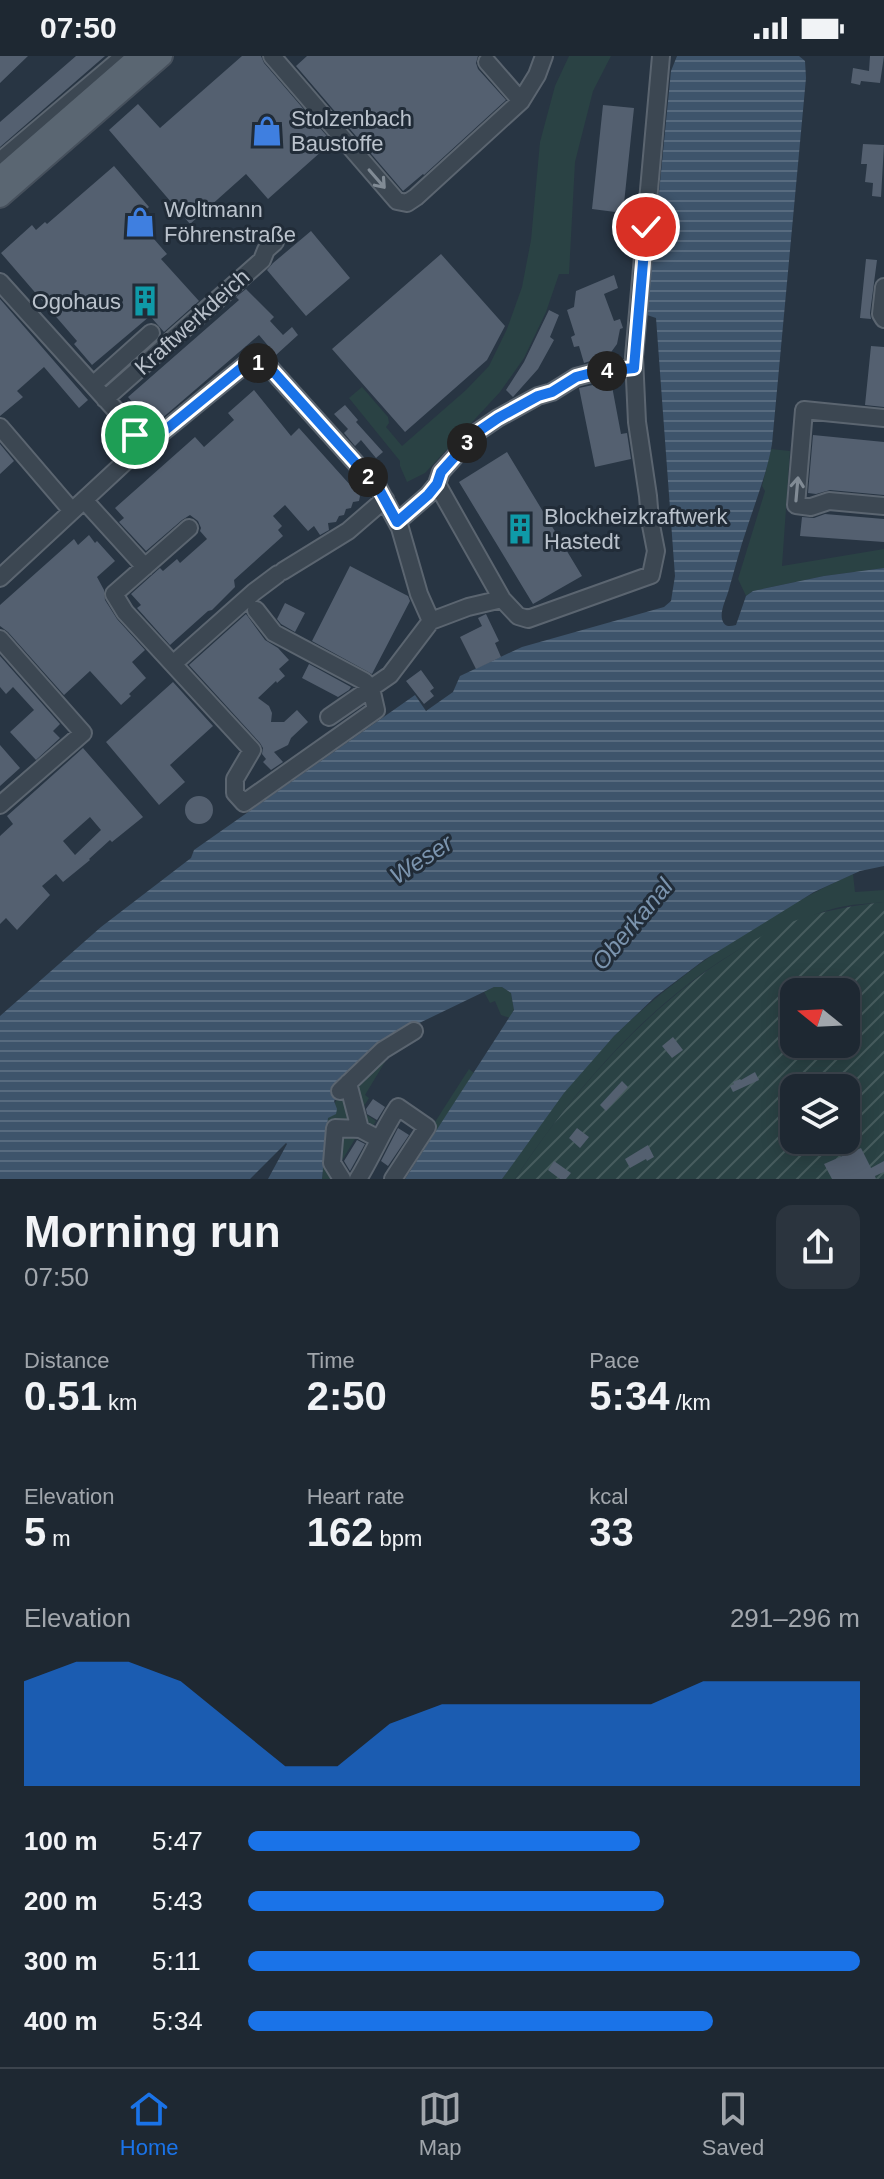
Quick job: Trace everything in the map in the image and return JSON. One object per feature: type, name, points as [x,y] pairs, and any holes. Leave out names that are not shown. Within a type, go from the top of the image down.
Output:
[{"type":"main road","points":[[0,177],[139,56]]},
{"type":"main road","points":[[0,197],[162,56]]},
{"type":"street","points":[[0,161],[124,56]]},
{"type":"street","points":[[272,56],[397,201],[407,203],[521,101],[537,75],[544,56]]},
{"type":"street","points":[[437,484],[502,599],[518,616],[528,619],[651,575],[656,551],[637,422],[634,368],[661,56]]},
{"type":"street","points":[[487,62],[521,101]]},
{"type":"street","name":"Kraftwerkdeich","points":[[105,399],[262,260],[266,250],[275,242]]},
{"type":"street","points":[[0,282],[135,435],[132,453],[125,462],[0,578]]},
{"type":"street","points":[[884,287],[881,314],[884,319]]},
{"type":"street","points":[[93,385],[151,333]]},
{"type":"street","points":[[135,444],[158,436],[246,364],[259,362],[271,369],[379,489],[397,522],[419,594],[431,621]]},
{"type":"street","points":[[397,522],[428,495],[437,484],[441,472],[476,433],[576,377],[634,368]]},
{"type":"street","points":[[884,418],[804,410],[796,505],[811,507],[829,501],[884,506]]},
{"type":"street","points":[[0,427],[78,506],[145,567]]},
{"type":"street","points":[[173,664],[253,604],[281,572],[348,531],[385,499]]},
{"type":"street","points":[[189,528],[114,594],[125,612],[252,750],[235,779],[235,793],[244,803],[376,710],[371,688],[357,676],[274,633],[253,604]]},
{"type":"street","points":[[329,717],[390,675],[431,621],[468,607],[502,599]]},
{"type":"street","points":[[0,639],[83,733],[0,805]]},
{"type":"street","points":[[360,1129],[344,1087],[383,1050],[414,1031]]},
{"type":"street","points":[[358,1179],[378,1146],[380,1134],[398,1107],[427,1127],[393,1179]]},
{"type":"street","points":[[345,1115],[360,1129],[379,1139]]},
{"type":"street","points":[[342,1179],[332,1163],[335,1128],[360,1129]]},
{"type":"green space","points":[[569,56],[611,56],[593,91],[575,162],[569,274],[559,274],[546,312],[524,358],[500,392],[425,473],[407,482],[400,461],[349,398],[362,387],[388,417],[386,427],[402,446],[489,366],[522,287],[531,240],[540,142],[555,86]]},
{"type":"green space","points":[[771,449],[790,451],[782,566],[884,549],[884,568],[824,576],[753,591],[746,596],[738,579],[765,491],[762,486]]},
{"type":"green space","points":[[853,874],[855,892],[884,890],[884,902],[836,908],[785,926],[738,950],[693,980],[652,1014],[614,1052],[545,1135],[515,1179],[502,1179],[570,1085],[600,1050],[641,1011],[728,944],[790,906]]},
{"type":"green space","points":[[884,902],[884,1179],[515,1179],[587,1083],[641,1025],[671,999],[702,974],[764,935],[786,924],[827,911]]},
{"type":"green space","points":[[502,987],[511,993],[514,1009],[510,1018],[501,1015],[495,1001],[490,1003],[484,992]]},
{"type":"green space","points":[[391,1052],[365,1095],[369,1098],[361,1111],[376,1121],[371,1129],[346,1134],[355,1139],[338,1167],[355,1179],[322,1179],[328,1118],[339,1094]]},
{"type":"green space","points":[[469,1069],[474,1073],[419,1159],[417,1150]]},
{"type":"water","points":[[677,56],[799,56],[805,61],[806,78],[772,444],[722,615],[725,625],[736,625],[746,596],[753,591],[824,576],[884,568],[884,866],[860,871],[814,892],[704,960],[655,997],[614,1036],[564,1093],[502,1179],[405,1179],[514,1010],[511,993],[502,987],[494,987],[411,1027],[339,1094],[334,1101],[336,1114],[328,1118],[322,1179],[268,1179],[286,1143],[250,1179],[0,1179],[0,1016],[101,927],[191,858],[194,850],[415,695],[426,711],[453,692],[460,676],[522,647],[664,607],[671,601],[675,576],[656,318],[647,315],[671,71]]},
{"type":"building","points":[[0,56],[28,56],[0,83]]},
{"type":"building","points":[[76,56],[105,56],[0,147],[0,122]]},
{"type":"building","points":[[242,56],[261,56],[332,142],[268,199],[246,174],[190,224],[109,130],[138,104],[160,128]]},
{"type":"building","points":[[307,56],[478,56],[478,69],[506,100],[403,191],[296,66]]},
{"type":"building","points":[[870,56],[884,56],[880,83],[851,83],[853,68],[869,71]]},
{"type":"building","points":[[603,105],[634,108],[623,213],[592,209]]},
{"type":"building","points":[[863,144],[884,145],[881,197],[872,196],[873,183],[865,182],[867,164],[861,164]]},
{"type":"building","points":[[114,166],[149,207],[126,226],[138,238],[147,231],[167,254],[161,259],[199,301],[164,332],[150,316],[92,365],[74,344],[77,341],[1,253],[32,225],[36,230],[45,222],[47,224]]},
{"type":"building","points":[[311,231],[350,278],[306,316],[267,270]]},
{"type":"building","points":[[441,254],[505,326],[487,360],[405,432],[332,349]]},
{"type":"building","points":[[866,259],[877,260],[871,319],[860,318]]},
{"type":"building","points":[[614,275],[618,288],[604,294],[614,321],[620,319],[623,328],[609,355],[584,363],[579,346],[574,347],[571,337],[575,335],[567,310],[574,307],[576,291]]},
{"type":"building","points":[[246,289],[274,317],[270,321],[283,335],[292,327],[298,335],[276,355],[259,335],[153,426],[128,397],[239,300],[236,297]]},
{"type":"building","points":[[0,299],[88,400],[79,408],[44,367],[17,391],[23,397],[0,416]]},
{"type":"building","points":[[549,310],[559,315],[550,337],[554,340],[538,369],[513,397],[506,390],[524,362]]},
{"type":"building","points":[[871,346],[884,347],[884,407],[865,405]]},
{"type":"building","points":[[611,381],[621,434],[627,433],[631,459],[595,467],[579,388]]},
{"type":"building","points":[[254,390],[291,436],[299,428],[360,496],[359,501],[353,502],[336,522],[328,523],[329,530],[320,535],[314,526],[308,531],[285,505],[273,516],[282,526],[278,530],[283,536],[234,580],[235,587],[212,610],[170,645],[137,608],[141,605],[131,594],[160,568],[163,571],[177,559],[180,563],[207,539],[200,531],[198,521],[190,515],[146,551],[119,522],[124,518],[115,508],[195,437],[204,447],[234,420],[228,413]]},
{"type":"building","points":[[345,405],[383,452],[376,458],[361,440],[355,446],[344,433],[348,429],[334,414]]},
{"type":"building","points":[[813,435],[884,442],[884,495],[830,490],[808,493]]},
{"type":"building","points":[[0,444],[14,461],[0,474]]},
{"type":"building","name":"Blockheizkraftwerk Hastedt","points":[[507,452],[582,576],[533,604],[459,482]]},
{"type":"building","points":[[825,514],[884,519],[884,542],[800,536],[802,517],[814,518]]},
{"type":"building","points":[[89,535],[115,561],[97,577],[105,600],[117,619],[145,650],[132,662],[146,678],[121,705],[90,671],[64,695],[0,626],[0,605],[74,539],[78,545]]},
{"type":"building","points":[[350,566],[408,596],[410,601],[372,674],[312,641]]},
{"type":"building","points":[[285,603],[305,613],[295,632],[277,619]]},
{"type":"building","points":[[246,614],[265,640],[289,660],[279,669],[285,676],[258,698],[269,706],[271,722],[284,722],[297,710],[308,722],[288,745],[274,752],[283,762],[271,770],[263,762],[266,759],[260,743],[189,665]]},
{"type":"building","points":[[486,614],[499,641],[495,643],[501,657],[476,669],[460,637],[482,626],[478,618]]},
{"type":"building","points":[[0,656],[60,724],[53,731],[60,738],[36,760],[10,732],[34,710],[13,687],[6,694],[0,687]]},
{"type":"building","points":[[309,664],[351,687],[338,697],[302,678]]},
{"type":"building","points":[[421,670],[434,688],[430,691],[434,696],[424,704],[406,681]]},
{"type":"building","points":[[173,682],[213,726],[170,765],[185,782],[159,805],[106,742]]},
{"type":"building","points":[[0,745],[20,768],[0,786]]},
{"type":"building","points":[[83,748],[143,817],[112,842],[110,840],[63,882],[56,874],[42,886],[50,895],[17,930],[6,918],[0,924],[0,836],[13,824],[7,816]],"holes":[[[90,817],[101,830],[75,855],[63,841]]]},
{"type":"building","points":[[199,796],[209,800],[213,810],[209,820],[199,824],[189,820],[185,810],[189,800]]},
{"type":"building","points":[[673,1037],[683,1050],[672,1058],[662,1046]]},
{"type":"building","points":[[755,1072],[759,1080],[733,1092],[730,1086],[733,1082]]},
{"type":"building","points":[[622,1081],[628,1087],[606,1111],[600,1105]]},
{"type":"building","points":[[373,1099],[385,1107],[377,1120],[367,1114],[366,1109]]},
{"type":"building","points":[[398,1128],[409,1135],[388,1166],[381,1161]]},
{"type":"building","points":[[577,1128],[589,1137],[580,1148],[569,1138]]},
{"type":"building","points":[[357,1140],[365,1144],[350,1171],[344,1161]]},
{"type":"building","points":[[648,1145],[654,1157],[630,1168],[625,1159]]},
{"type":"building","points":[[860,1148],[871,1168],[884,1161],[884,1172],[875,1176],[876,1179],[832,1179],[824,1164],[847,1154],[860,1154]]},
{"type":"building","points":[[554,1161],[571,1173],[566,1179],[560,1179],[548,1170]]},
{"type":"place","name":"Stolzenbach Baustoffe","points":[[267,131]]},
{"type":"place","name":"Woltmann Föhrenstraße","points":[[140,222]]},
{"type":"place","name":"Ogohaus","points":[[145,301]]},
{"type":"place","name":"Blockheizkraftwerk Hastedt","points":[[520,529]]},
{"type":"route","points":[[135,435],[135,444],[158,436],[246,364],[259,362],[271,369],[379,489],[397,522],[428,495],[437,484],[441,472],[476,433],[498,418],[576,377],[634,368],[646,227]]},
{"type":"water label","name":"Weser","points":[[421,859]]},
{"type":"water label","name":"Oberkanal","points":[[632,924]]}]
